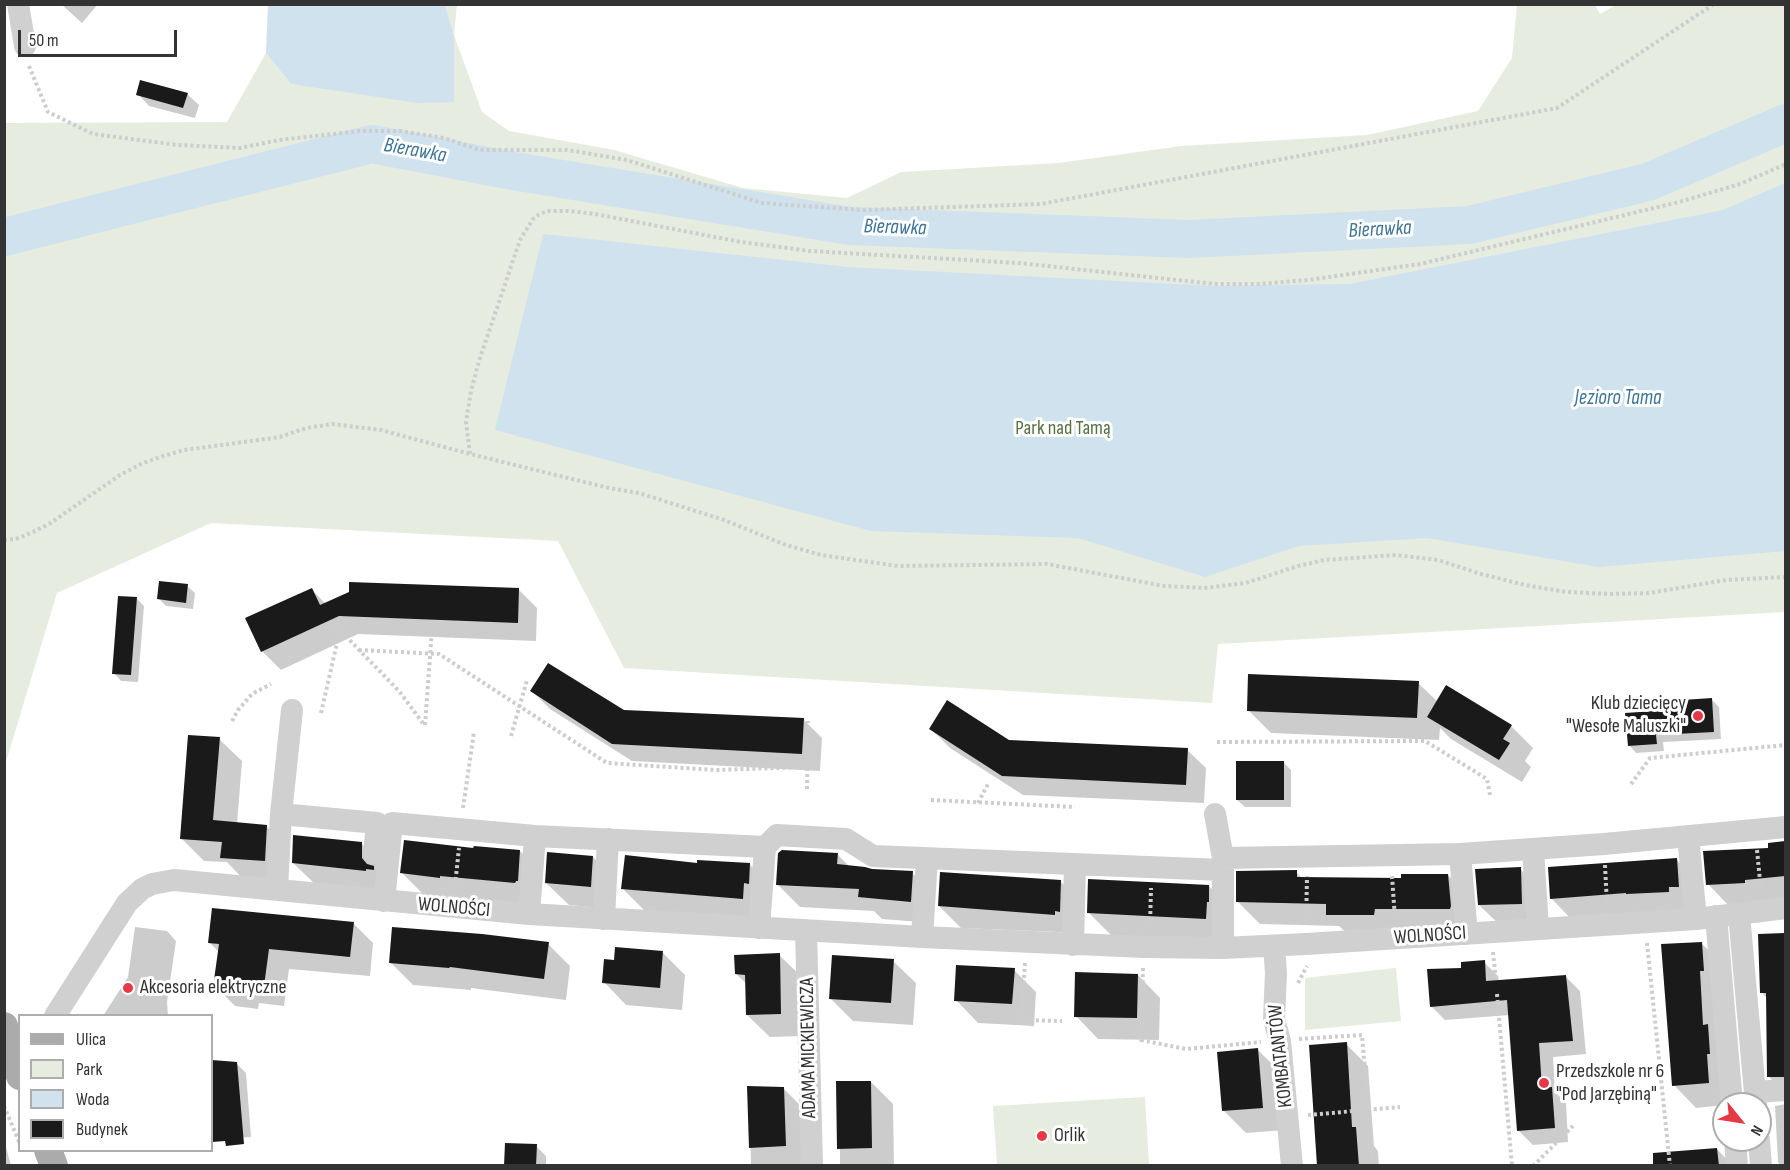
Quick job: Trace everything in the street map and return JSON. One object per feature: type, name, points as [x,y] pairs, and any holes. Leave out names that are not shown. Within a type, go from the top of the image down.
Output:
[{"type":"street","points":[[18,4],[25,46]]},
{"type":"street","points":[[277,889],[281,814],[292,710]]},
{"type":"street","points":[[281,814],[377,824],[377,900]]},
{"type":"street","points":[[1215,814],[1223,864],[1223,948]]},
{"type":"street","points":[[377,900],[393,823],[534,836],[765,847]]},
{"type":"street","points":[[759,928],[765,847],[777,835],[846,839],[873,856],[1151,868],[1307,857],[1460,854],[1605,844],[1785,827]]},
{"type":"street","points":[[529,914],[534,836]]},
{"type":"street","points":[[1688,836],[1706,918],[1730,1092]]},
{"type":"street","points":[[604,920],[608,839]]},
{"type":"street","points":[[1533,849],[1538,929]]},
{"type":"street","points":[[1460,854],[1467,934]]},
{"type":"street","points":[[922,937],[927,859]]},
{"type":"street","points":[[1073,945],[1076,865]]},
{"type":"street","name":"WOLNOŚCI","points":[[56,1014],[127,903],[152,884],[174,879],[604,920],[1073,945],[1223,948],[1274,946],[1309,950],[1467,934],[1706,918],[1785,908]]},
{"type":"street","points":[[1739,914],[1754,1092]]},
{"type":"street","name":"ADAMA MICKIEWICZA","points":[[806,930],[812,1166]]},
{"type":"street","name":"KOMBATANTÓW","points":[[1274,946],[1276,973],[1274,1019],[1280,1041],[1292,1166]]},
{"type":"street","points":[[4,1083],[15,1056]]},
{"type":"path","points":[[25,46],[25,57],[48,112],[93,134],[178,145],[240,148],[279,140],[360,131],[400,131],[444,138],[480,150],[567,150],[627,160],[762,203],[864,210],[1041,204],[1557,108],[1714,4]]},
{"type":"path","points":[[470,454],[466,422],[479,361],[520,240],[533,219],[538,214],[547,211],[595,214],[741,242],[810,251],[1020,263],[1214,284],[1262,284],[1308,280],[1431,261],[1679,202],[1740,184],[1785,164]]},
{"type":"path","points":[[4,540],[23,537],[49,524],[102,486],[141,464],[185,450],[280,437],[306,428],[332,424],[381,429],[470,454],[609,488],[639,493],[724,520],[805,551],[855,561],[898,566],[1047,564],[1164,586],[1204,588],[1246,583],[1324,560],[1396,555],[1438,560],[1526,585],[1567,592],[1611,594],[1649,592],[1726,580],[1785,577]]},
{"type":"path","points":[[333,623],[399,691],[425,726],[432,630]]},
{"type":"path","points":[[321,713],[340,630]]},
{"type":"path","points":[[359,650],[439,654],[607,763],[716,770],[807,767]]},
{"type":"path","points":[[511,736],[527,680]]},
{"type":"path","points":[[232,721],[252,694],[271,684]]},
{"type":"path","points":[[807,789],[808,721]]},
{"type":"path","points":[[1217,742],[1425,741],[1487,779],[1490,795]]},
{"type":"path","points":[[1631,784],[1650,758],[1785,745]]},
{"type":"path","points":[[978,802],[988,784]]},
{"type":"path","points":[[931,800],[1075,807]]},
{"type":"path","points":[[1755,830],[1762,897]]},
{"type":"path","points":[[1605,844],[1607,912]]},
{"type":"path","points":[[1391,855],[1395,926]]},
{"type":"path","points":[[1295,988],[1309,950],[1307,857]]},
{"type":"path","points":[[1150,936],[1151,868]]},
{"type":"path","points":[[1646,936],[1670,1166]]},
{"type":"path","points":[[1493,946],[1496,981]]},
{"type":"path","points":[[1025,956],[1021,1020],[1062,1022]]},
{"type":"path","points":[[1143,960],[1141,1040],[1186,1049],[1268,1041]]},
{"type":"path","points":[[1497,994],[1512,1166]]},
{"type":"path","points":[[1294,1039],[1362,1035],[1373,1166]]},
{"type":"path","points":[[4,1106],[18,1139]]},
{"type":"path","points":[[1300,1116],[1400,1107]]},
{"type":"path","points":[[1533,1166],[1573,1126]]},
{"type":"green space","points":[[445,5],[457,5],[454,35]]},
{"type":"green space","name":"Park nad Tamą","points":[[1517,5],[1595,5],[1600,14],[1616,5],[1785,5],[1785,612],[1218,644],[1212,703],[624,668],[558,541],[211,523],[57,593],[5,765],[5,123],[227,122],[266,53],[291,84],[453,102],[454,35],[482,112],[509,131],[614,150],[743,188],[847,198],[901,172],[1059,163],[1181,146],[1367,135],[1478,111],[1512,58]]},
{"type":"green space","points":[[1396,968],[1401,1021],[1305,1030],[1305,978]]},
{"type":"green space","name":"Orlik","points":[[1145,1097],[1149,1165],[997,1165],[993,1106]]},
{"type":"water","points":[[268,5],[445,5],[454,35],[454,102],[418,103],[291,84],[266,53]]},
{"type":"water","name":"Jezioro Tama","points":[[1785,183],[1785,551],[1599,567],[1427,538],[1299,546],[1205,577],[1078,538],[871,531],[495,430],[543,234],[848,267],[1213,286],[1349,284],[1723,210]]},
{"type":"building","points":[[140,80],[188,93],[183,108],[136,95]]},
{"type":"building","points":[[159,581],[188,584],[186,603],[157,599]]},
{"type":"building","points":[[349,582],[519,588],[518,623],[339,616],[261,652],[245,618],[312,588],[320,605],[349,592]]},
{"type":"building","points":[[118,596],[137,597],[131,675],[112,674]]},
{"type":"building","points":[[548,663],[624,710],[804,718],[802,754],[612,744],[530,691]]},
{"type":"building","points":[[1248,674],[1419,681],[1417,718],[1247,711]]},
{"type":"building","points":[[1446,685],[1512,725],[1503,739],[1510,743],[1499,760],[1427,717]]},
{"type":"building","points":[[1712,698],[1714,732],[1656,735],[1657,744],[1628,746],[1625,713],[1683,709],[1682,700]]},
{"type":"building","points":[[947,700],[1009,740],[1188,748],[1186,785],[1002,776],[929,729]]},
{"type":"building","points":[[188,735],[220,737],[213,820],[267,825],[265,861],[220,858],[222,842],[180,839]]},
{"type":"building","points":[[1236,761],[1284,761],[1284,800],[1236,800]]},
{"type":"building","points":[[293,835],[362,842],[362,858],[367,864],[374,866],[374,870],[292,863]]},
{"type":"building","points":[[404,840],[473,848],[474,846],[520,850],[518,881],[515,883],[440,876],[440,878],[400,873]]},
{"type":"building","points":[[1785,841],[1785,876],[1745,880],[1745,883],[1706,885],[1703,851],[1768,848],[1768,843]]},
{"type":"building","points":[[782,850],[838,853],[837,864],[913,871],[911,902],[858,897],[859,889],[776,885],[778,853]]},
{"type":"building","points":[[547,852],[593,856],[591,887],[545,883]]},
{"type":"building","points":[[625,855],[697,863],[697,860],[750,863],[749,884],[744,883],[743,899],[621,889]]},
{"type":"building","points":[[1677,858],[1679,887],[1669,887],[1669,892],[1550,899],[1548,867]]},
{"type":"building","points":[[1521,867],[1522,904],[1478,905],[1475,869]]},
{"type":"building","points":[[1297,870],[1297,877],[1401,878],[1401,874],[1448,874],[1451,906],[1450,909],[1375,909],[1374,915],[1326,915],[1326,904],[1236,902],[1236,871]]},
{"type":"building","points":[[940,872],[1061,880],[1060,912],[1055,911],[1055,915],[938,906]]},
{"type":"building","points":[[1088,879],[1209,885],[1206,919],[1087,913]]},
{"type":"building","points":[[212,908],[354,922],[350,957],[269,949],[264,986],[240,983],[239,990],[213,987],[219,944],[208,943]]},
{"type":"building","points":[[392,927],[549,942],[544,979],[450,967],[389,963]]},
{"type":"building","points":[[1785,933],[1785,1077],[1767,1077],[1766,993],[1760,993],[1758,934]]},
{"type":"building","points":[[1702,942],[1704,971],[1700,971],[1703,1025],[1708,1024],[1709,1083],[1672,1086],[1661,944]]},
{"type":"building","points":[[615,947],[663,951],[660,988],[602,983],[604,959],[614,960]]},
{"type":"building","points":[[780,953],[781,1014],[746,1015],[745,975],[735,974],[734,955]]},
{"type":"building","points":[[832,955],[894,959],[891,1003],[829,999]]},
{"type":"building","name":"Przedszkole nr 6 \"Pod Jarzębiną\"","points":[[1485,960],[1486,981],[1566,975],[1573,1041],[1539,1043],[1542,1088],[1552,1087],[1555,1128],[1517,1131],[1507,1000],[1430,1007],[1427,969],[1461,968],[1461,962]]},
{"type":"building","points":[[956,965],[1015,968],[1012,1004],[954,1001]]},
{"type":"building","points":[[1075,972],[1138,974],[1137,1018],[1074,1017]]},
{"type":"building","points":[[1347,1042],[1352,1127],[1356,1127],[1359,1166],[1317,1166],[1309,1045]]},
{"type":"building","points":[[1258,1048],[1263,1108],[1222,1111],[1217,1052]]},
{"type":"building","points":[[213,1060],[237,1062],[244,1144],[226,1146],[225,1141],[213,1142]]},
{"type":"building","points":[[836,1081],[871,1081],[872,1148],[837,1149]]},
{"type":"building","points":[[747,1086],[784,1087],[786,1146],[749,1148]]},
{"type":"building","points":[[505,1143],[537,1144],[536,1166],[504,1166]]},
{"type":"building","points":[[1712,1148],[1712,1152],[1717,1152],[1719,1166],[1653,1166],[1653,1153]]},
{"type":"waterway","name":"Bierawka","points":[[4,237],[372,144],[513,171],[850,226],[1189,239],[1469,225],[1648,182],[1786,123]]},
{"type":"place","name":"Klub dziecięcy \"Wesołe Maluszki\"","points":[[1698,716]]},
{"type":"place","name":"Akcesoria elektryczne","points":[[128,988]]},
{"type":"place","name":"Przedszkole nr 6 \"Pod Jarzębiną\"","points":[[1544,1083]]},
{"type":"place","name":"Orlik","points":[[1042,1136]]}]
